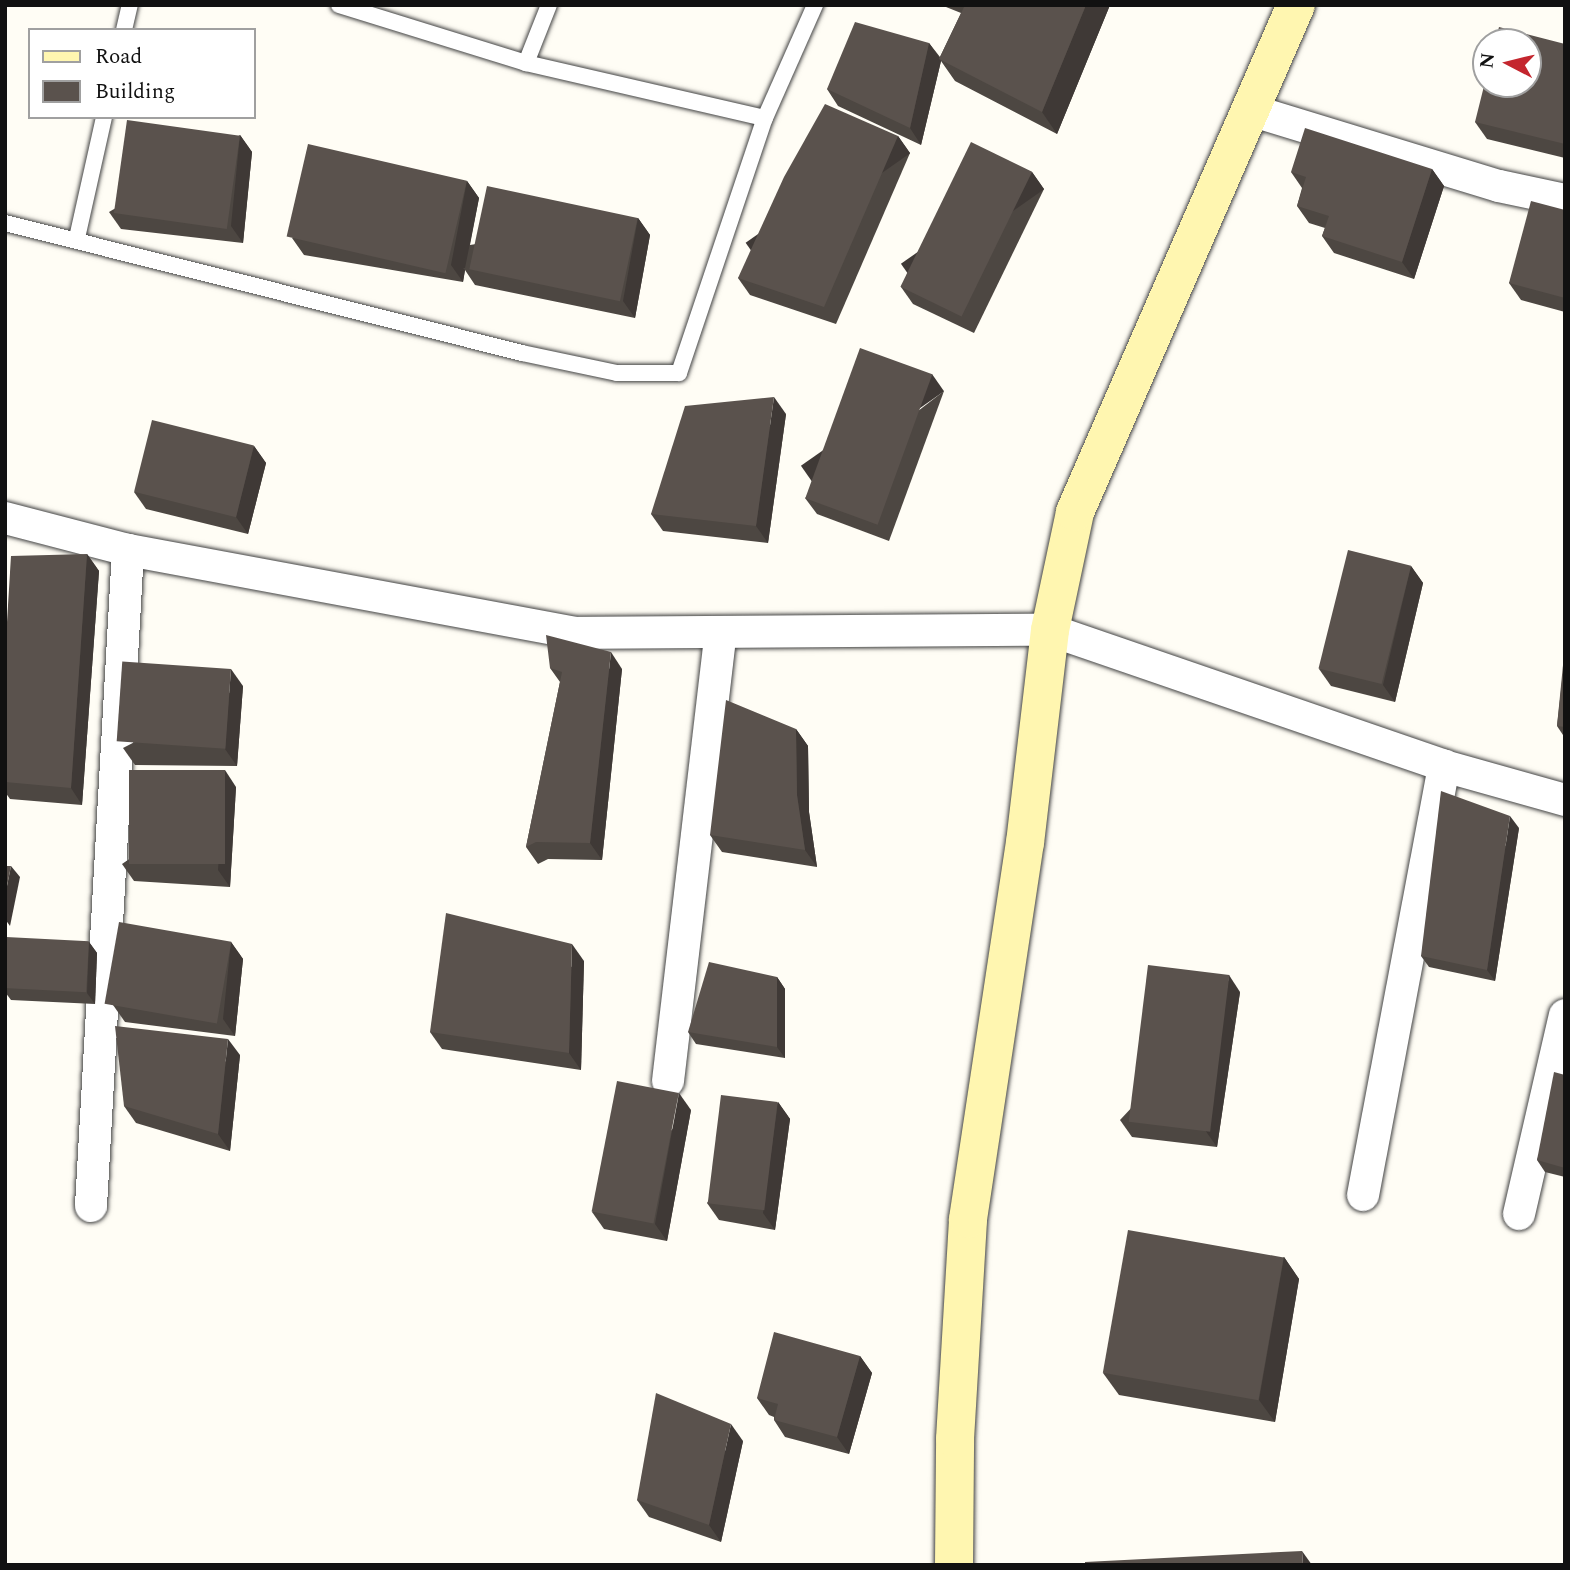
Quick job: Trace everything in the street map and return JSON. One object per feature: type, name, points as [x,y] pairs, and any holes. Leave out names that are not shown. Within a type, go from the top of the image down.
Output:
[{"type":"main road","points":[[954,1565],[955,1439],[968,1219],[1025,843],[1050,630],[1075,512],[1296,5]]},
{"type":"street","points":[[1250,110],[1499,186],[1565,200]]},
{"type":"street","points":[[5,518],[128,550],[577,634],[1050,630],[1444,766],[1565,800]]},
{"type":"street","points":[[91,1206],[128,550]]},
{"type":"street","points":[[668,1081],[721,633]]},
{"type":"street","points":[[1363,1195],[1444,766]]},
{"type":"street","points":[[1519,1214],[1565,1015]]},
{"type":"lane","points":[[124,28],[130,5]]},
{"type":"lane","points":[[339,5],[526,63],[765,118]]},
{"type":"lane","points":[[526,63],[549,5]]},
{"type":"lane","points":[[5,223],[77,238],[522,353],[617,373],[679,373],[765,118],[815,5]]},
{"type":"lane","points":[[77,238],[104,119]]},
{"type":"building","points":[[965,5],[1086,5],[1042,112],[939,59]]},
{"type":"building","points":[[855,22],[929,43],[910,128],[827,89]]},
{"type":"building","points":[[1542,38],[1565,44],[1565,144],[1475,122],[1481,98],[1542,98]]},
{"type":"building","points":[[825,104],[898,136],[824,307],[738,278],[784,177]]},
{"type":"building","points":[[127,120],[240,136],[227,229],[114,213]]},
{"type":"building","points":[[1305,128],[1432,169],[1402,262],[1322,236],[1329,216],[1297,206],[1306,177],[1291,172]]},
{"type":"building","points":[[971,142],[1032,172],[962,317],[900,287]]},
{"type":"building","points":[[308,144],[467,181],[445,273],[287,237]]},
{"type":"building","points":[[487,186],[638,218],[620,301],[469,269]]},
{"type":"building","points":[[1531,201],[1565,210],[1565,298],[1509,283]]},
{"type":"building","points":[[860,348],[932,374],[878,525],[805,498]]},
{"type":"building","points":[[774,397],[756,526],[651,514],[685,406]]},
{"type":"building","points":[[152,420],[254,445],[236,517],[134,492]]},
{"type":"building","points":[[1348,550],[1411,566],[1382,684],[1318,668]]},
{"type":"building","points":[[87,554],[71,788],[5,782],[5,655],[11,556]]},
{"type":"building","points":[[546,635],[611,652],[590,843],[536,842],[526,847],[562,672],[550,668]]},
{"type":"building","points":[[1565,655],[1565,727],[1557,726]]},
{"type":"building","points":[[122,661],[231,669],[225,749],[117,741]]},
{"type":"building","points":[[726,700],[796,729],[797,795],[805,850],[710,835]]},
{"type":"building","points":[[129,770],[225,770],[225,864],[129,864]]},
{"type":"building","points":[[1441,791],[1510,816],[1487,970],[1421,956]]},
{"type":"building","points":[[5,866],[11,866],[5,896]]},
{"type":"building","points":[[446,913],[572,944],[569,1053],[430,1032]]},
{"type":"building","points":[[119,922],[231,942],[217,1024],[105,1004]]},
{"type":"building","points":[[6,937],[89,941],[86,992],[5,988]]},
{"type":"building","points":[[709,962],[777,977],[777,1047],[688,1032]]},
{"type":"building","points":[[1148,965],[1229,975],[1210,1132],[1129,1122]]},
{"type":"building","points":[[115,1026],[228,1039],[218,1134],[124,1106]]},
{"type":"building","points":[[1554,1072],[1565,1075],[1565,1168],[1537,1160]]},
{"type":"building","points":[[617,1081],[679,1093],[653,1224],[592,1212]]},
{"type":"building","points":[[721,1095],[778,1102],[764,1210],[708,1203]]},
{"type":"building","points":[[1128,1230],[1284,1257],[1258,1400],[1103,1373]]},
{"type":"building","points":[[774,1332],[860,1356],[837,1437],[774,1420],[778,1404],[757,1398]]},
{"type":"building","points":[[656,1393],[731,1424],[709,1525],[637,1500]]},
{"type":"building","points":[[1302,1551],[1303,1565],[1085,1565],[1085,1562]]}]
